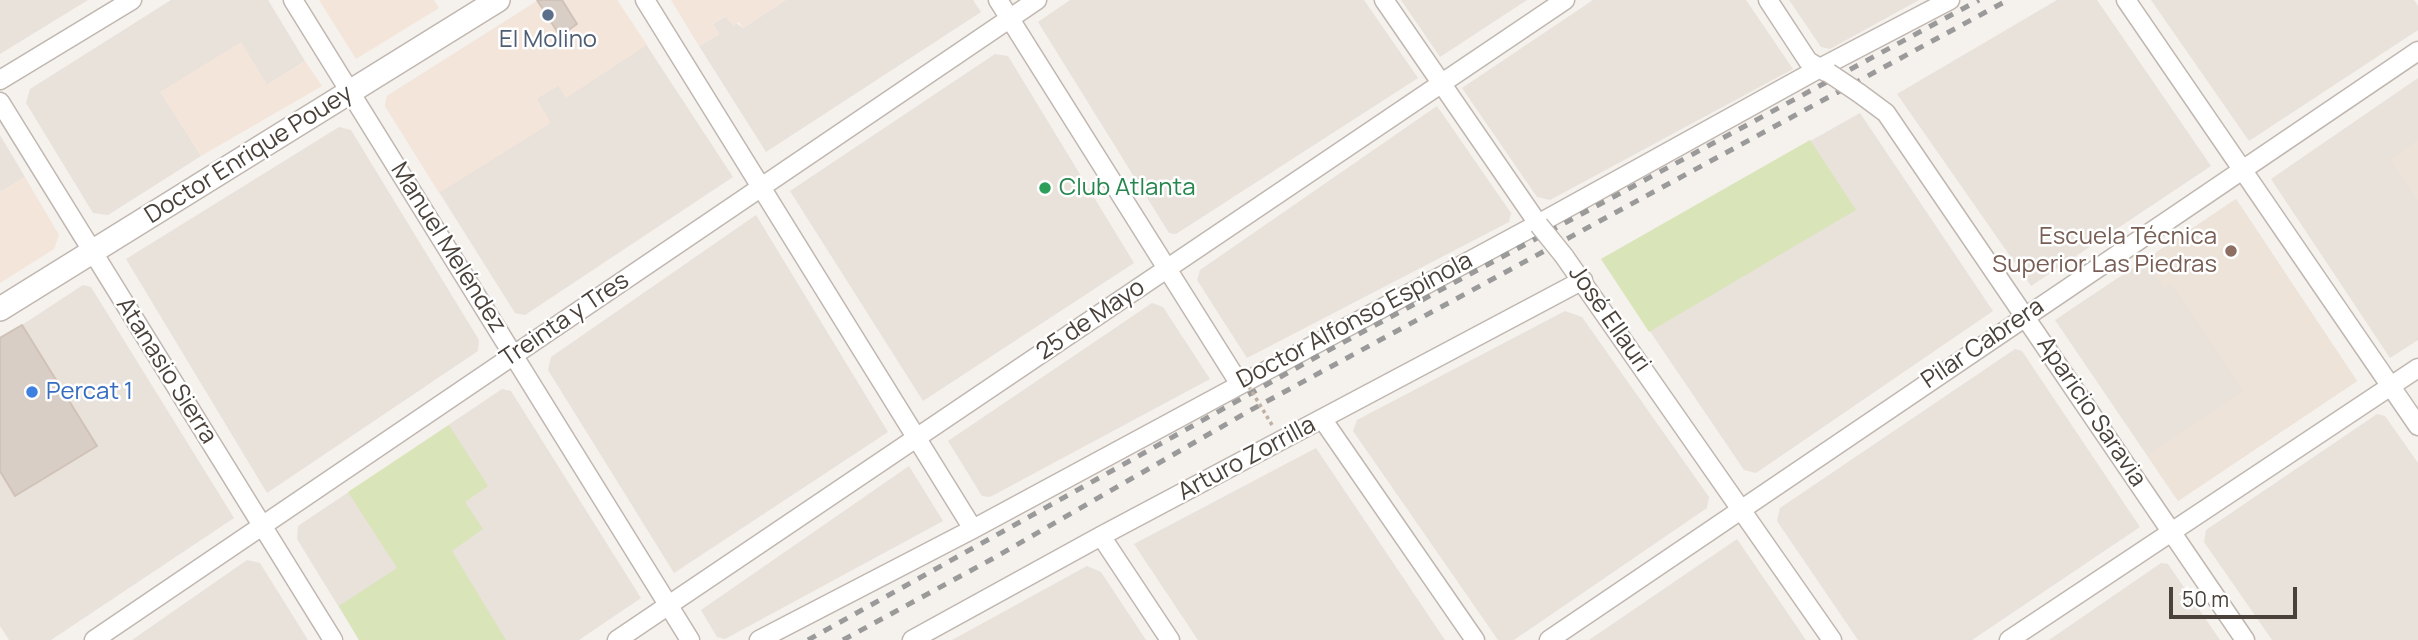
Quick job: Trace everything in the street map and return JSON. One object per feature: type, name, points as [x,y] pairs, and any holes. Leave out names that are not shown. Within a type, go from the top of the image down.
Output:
[{"type":"street","points":[[0,80],[132,0]]},
{"type":"street","name":"Manuel Meléndez","points":[[293,0],[690,640]]},
{"type":"street","name":"Doctor Enrique Pouey","points":[[0,309],[498,0]]},
{"type":"street","points":[[645,0],[973,529]]},
{"type":"street","points":[[998,0],[1242,382]]},
{"type":"street","name":"Treinta y Tres","points":[[94,640],[1037,0]]},
{"type":"street","name":"José Ellauri","points":[[1384,0],[1539,225],[1583,280],[1832,640]]},
{"type":"street","name":"25 de Mayo","points":[[617,640],[1565,0]]},
{"type":"street","name":"Aparicio Saravia","points":[[1768,0],[1808,61],[1886,113],[2245,640]]},
{"type":"street","name":"Doctor Alfonso Espínola","points":[[759,640],[973,529],[1242,382],[1539,225],[1950,0]]},
{"type":"street","points":[[2126,0],[2418,425]]},
{"type":"street","name":"Pilar Cabrera","points":[[1549,640],[2418,51]]},
{"type":"street","name":"Atanasio Sierra","points":[[0,102],[333,640]]},
{"type":"street","name":"Arturo Zorrilla","points":[[912,640],[1101,536],[1583,280]]},
{"type":"street","points":[[2009,640],[2418,368]]},
{"type":"street","points":[[1322,420],[1475,640]]},
{"type":"street","points":[[1101,536],[1170,640]]},
{"type":"path","points":[[1242,382],[1272,425]]},
{"type":"shaded area","points":[[0,0],[88,0],[0,54]]},
{"type":"shaded area","points":[[171,0],[268,0],[305,61],[267,85],[241,43],[161,92],[201,156],[108,215],[93,213],[26,103],[30,89]]},
{"type":"shaded area","points":[[319,0],[434,0],[439,8],[356,59]]},
{"type":"shaded area","points":[[539,0],[617,0],[733,177],[525,315],[515,313],[385,106],[387,96]]},
{"type":"shaded area","points":[[539,0],[617,0],[647,45],[566,98],[558,86],[537,99],[551,123],[439,193],[385,106],[387,96]]},
{"type":"shaded area","points":[[671,0],[786,0],[743,28],[739,22],[733,26],[725,16],[713,24],[719,34],[699,46]]},
{"type":"shaded area","points":[[786,0],[973,0],[981,12],[766,152],[699,46],[719,34],[713,24],[726,16],[743,28]]},
{"type":"shaded area","points":[[1070,0],[1364,0],[1418,78],[1176,234],[1169,233],[1038,22]]},
{"type":"shaded area","points":[[1401,0],[1527,0],[1440,57]]},
{"type":"shaded area","points":[[1593,0],[1746,0],[1793,69],[1550,200],[1537,197],[1462,88]]},
{"type":"shaded area","points":[[1789,0],[1919,0],[1830,49],[1821,47]]},
{"type":"shaded area","points":[[2057,0],[2097,0],[2211,166],[2031,286],[1897,94]]},
{"type":"shaded area","points":[[2151,0],[2414,0],[2418,6],[2418,30],[2249,141]]},
{"type":"shaded area","points":[[241,42],[267,85],[305,61],[322,86],[201,156],[160,92]]},
{"type":"shaded area","points":[[995,54],[1008,56],[1134,263],[923,401],[790,191]]},
{"type":"shaded area","points":[[2418,78],[2418,340],[2390,358],[2271,179]]},
{"type":"shaded area","points":[[1437,106],[1511,213],[1509,222],[1247,358],[1197,280],[1200,270]]},
{"type":"shaded area","points":[[1860,113],[1993,311],[1756,473],[1744,470],[1601,259]]},
{"type":"shaded area","points":[[339,127],[351,130],[479,340],[478,351],[267,493],[126,259]]},
{"type":"shaded area","points":[[0,135],[25,177],[0,192]]},
{"type":"shaded area","points":[[2418,140],[2418,201],[2390,159]]},
{"type":"shaded area","points":[[25,177],[59,235],[54,249],[0,283],[0,192]]},
{"type":"shaded area","points":[[2236,199],[2357,381],[2178,501],[2055,320]]},
{"type":"shaded area","points":[[2236,199],[2357,381],[2178,501],[2147,455],[2243,391],[2171,284],[2164,289],[2145,261]]},
{"type":"shaded area","points":[[756,215],[888,432],[674,573],[548,370],[551,357]]},
{"type":"shaded area","points":[[83,285],[91,287],[234,518],[51,640],[9,640],[0,626],[0,471],[16,496],[97,446],[22,325]]},
{"type":"shaded area","points":[[1152,303],[1163,307],[1210,379],[990,497],[982,496],[948,441]]},
{"type":"shaded area","points":[[1565,311],[1582,317],[1709,497],[1707,508],[1514,640],[1498,640],[1353,431],[1357,420]]},
{"type":"shaded area","points":[[2015,349],[2022,351],[2140,527],[1972,640],[1858,640],[1777,521],[1780,508]]},
{"type":"shaded area","points":[[502,389],[511,391],[641,598],[579,640],[359,640],[297,539],[298,526]]},
{"type":"shaded area","points":[[2377,414],[2385,416],[2418,463],[2418,640],[2272,640],[2204,542],[2206,530]]},
{"type":"shaded area","points":[[1316,448],[1445,640],[1198,640],[1134,544]]},
{"type":"shaded area","points":[[909,466],[943,521],[725,639],[717,637],[701,610]]},
{"type":"shaded area","points":[[1737,539],[1806,640],[1589,640]]},
{"type":"shaded area","points":[[247,560],[260,563],[308,640],[132,640]]},
{"type":"shaded area","points":[[2161,563],[2168,564],[2220,640],[2049,640]]},
{"type":"shaded area","points":[[1087,566],[1101,572],[1146,640],[952,640]]},
{"type":"green space","points":[[1810,140],[1856,210],[1649,332],[1601,259]]},
{"type":"green space","points":[[449,425],[488,486],[465,502],[483,529],[452,551],[506,640],[359,640],[339,606],[397,568],[348,492]]},
{"type":"building","points":[[537,0],[562,0],[577,24],[560,36]]},
{"type":"building","name":"Percat 1","points":[[22,325],[97,446],[15,496],[0,471],[0,338]]},
{"type":"railway","points":[[808,640],[1318,356],[1979,0]]},
{"type":"railway","points":[[843,640],[992,559],[1249,411],[2008,0]]},
{"type":"place","name":"El Molino","points":[[548,15]]},
{"type":"place","name":"Club Atlanta","points":[[1045,188]]},
{"type":"place","name":"Escuela Técnica Superior Las Piedras","points":[[2231,251]]},
{"type":"place","name":"Percat 1","points":[[32,392]]}]
